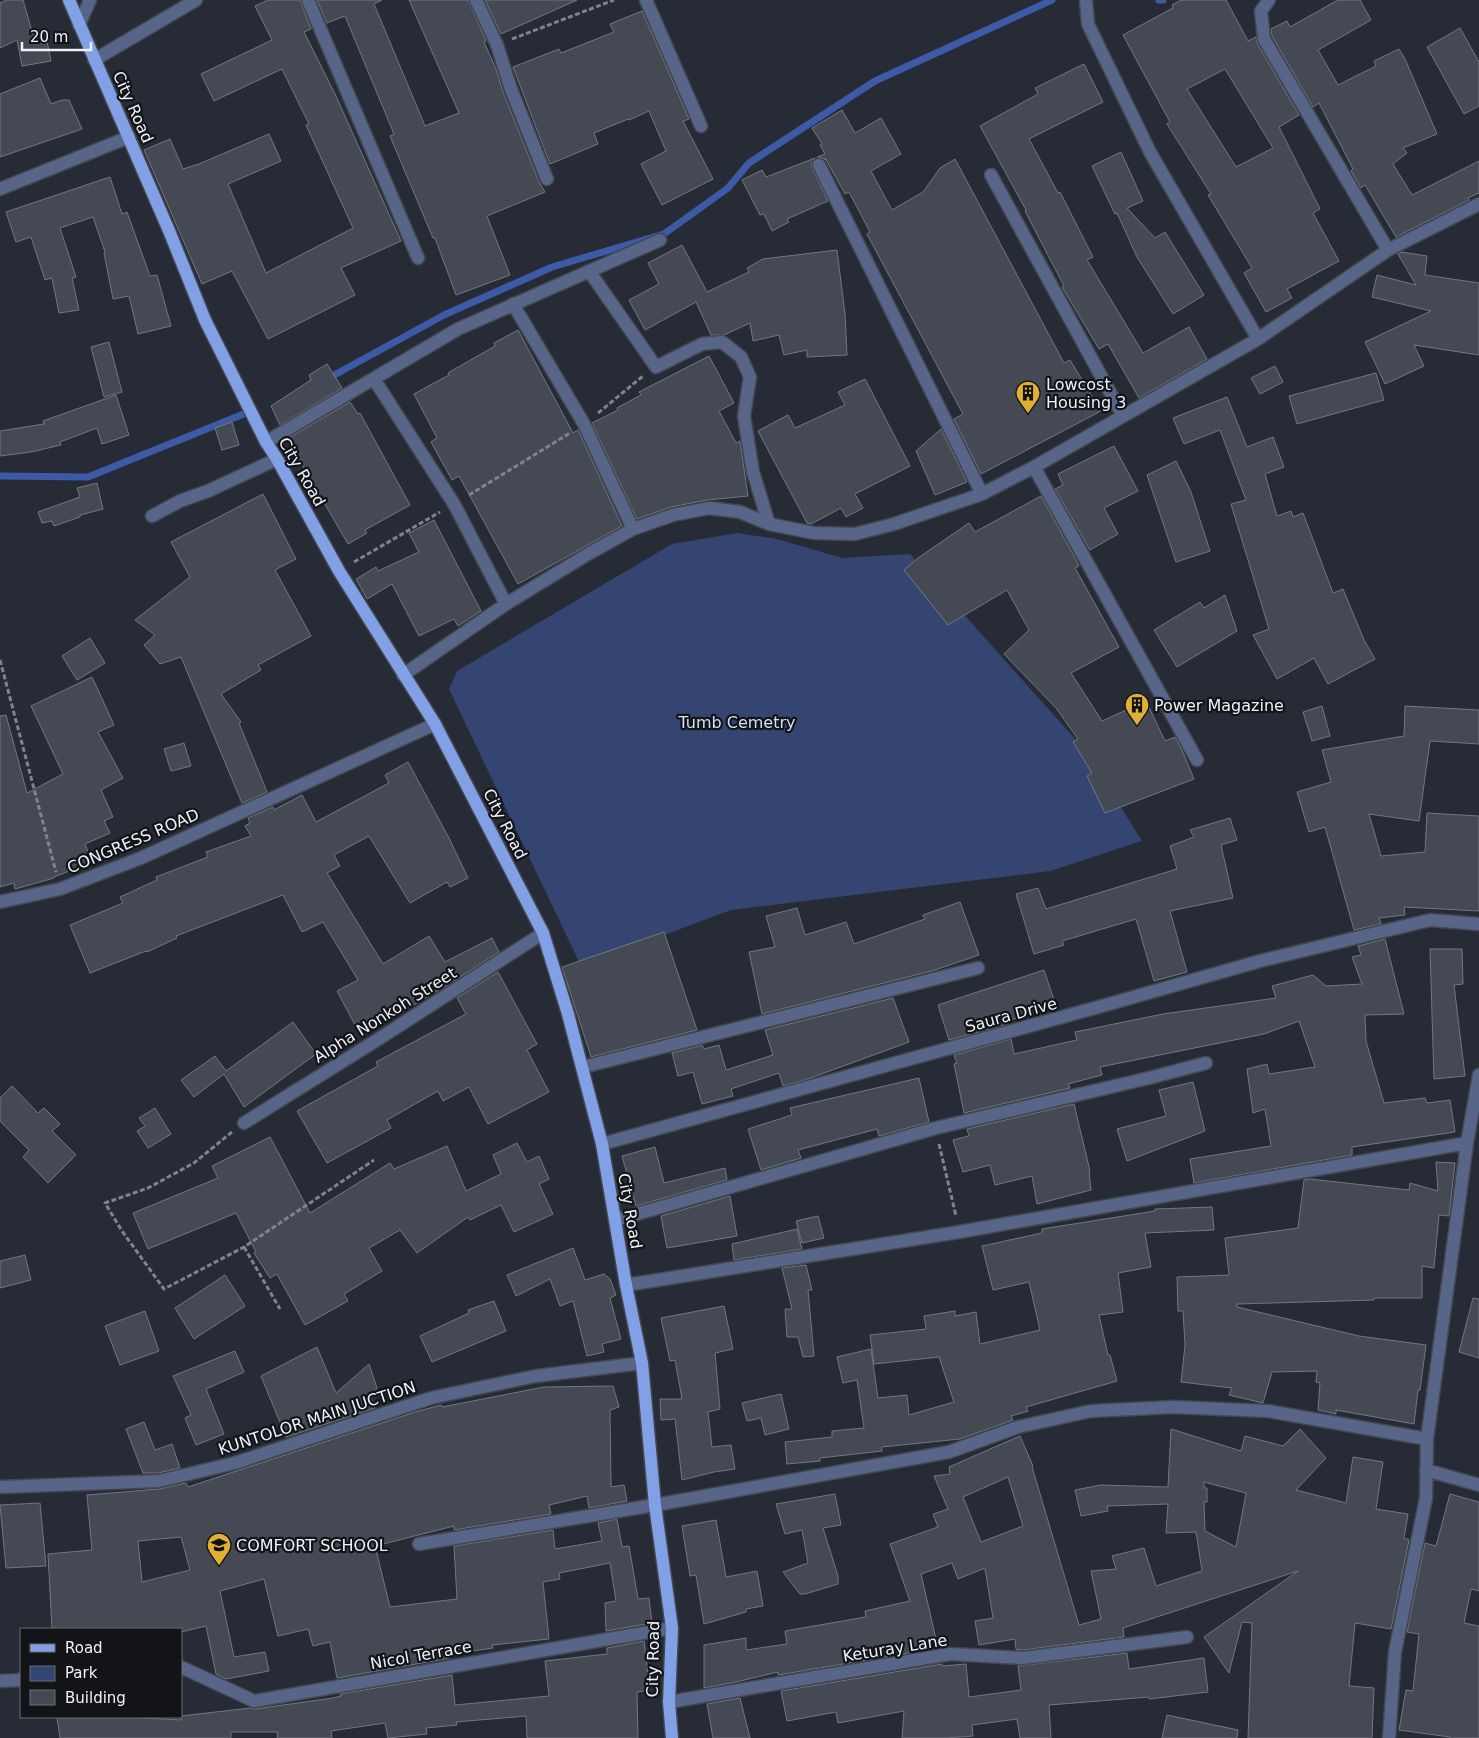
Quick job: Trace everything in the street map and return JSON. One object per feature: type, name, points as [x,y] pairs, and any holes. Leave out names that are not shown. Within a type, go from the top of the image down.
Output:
[{"type":"main road","name":"City Road","points":[[69,0],[206,320],[266,442],[339,571],[435,724],[543,934],[583,1068],[602,1144],[626,1285],[642,1363],[655,1505],[672,1628],[669,1702],[672,1738]]},
{"type":"street","points":[[80,25],[90,0]]},
{"type":"street","points":[[94,60],[196,0]]},
{"type":"street","points":[[308,0],[418,258]]},
{"type":"street","points":[[476,0],[497,45],[511,89],[547,180]]},
{"type":"street","points":[[646,0],[701,126]]},
{"type":"street","points":[[1086,0],[1088,24],[1150,152],[1258,339]]},
{"type":"street","points":[[1269,0],[1261,11],[1264,39],[1388,250]]},
{"type":"street","points":[[0,189],[129,137]]},
{"type":"street","points":[[819,165],[982,494]]},
{"type":"street","points":[[991,174],[1123,416]]},
{"type":"street","points":[[403,675],[506,604],[588,554],[633,529],[673,516],[709,508],[740,512],[769,524],[814,533],[855,534],[894,524],[982,494],[1034,467],[1258,339],[1388,250],[1479,204]]},
{"type":"street","points":[[266,442],[458,329],[660,240]]},
{"type":"street","points":[[589,271],[656,366],[702,344],[722,342],[741,357],[750,377],[744,416],[754,472],[769,524]]},
{"type":"street","points":[[513,304],[584,424],[633,529]]},
{"type":"street","points":[[374,379],[454,504],[506,604]]},
{"type":"street","points":[[152,516],[180,501],[208,491],[277,459]]},
{"type":"street","points":[[1034,467],[1197,760]]},
{"type":"street","name":"CONGRESS ROAD","points":[[60,889],[141,858],[435,724]]},
{"type":"street","points":[[0,902],[60,889]]},
{"type":"street","name":"Saura Drive","points":[[602,1144],[1260,961],[1430,920],[1479,924]]},
{"type":"street","name":"Alpha Nonkoh Street","points":[[244,1122],[543,934]]},
{"type":"street","points":[[583,1068],[978,968]]},
{"type":"street","points":[[616,1220],[936,1128],[1206,1063]]},
{"type":"street","points":[[1389,1738],[1395,1652],[1426,1498],[1427,1439],[1467,1143],[1479,1075]]},
{"type":"street","points":[[626,1285],[959,1232],[1467,1143]]},
{"type":"street","name":"KUNTOLOR MAIN JUCTION","points":[[0,1486],[159,1481],[235,1462],[431,1398],[536,1376],[642,1363]]},
{"type":"street","points":[[419,1544],[655,1505],[949,1452],[1018,1427],[1091,1411],[1173,1407],[1268,1411],[1427,1439]]},
{"type":"street","points":[[1426,1470],[1479,1486]]},
{"type":"street","name":"Nicol Terrace","points":[[182,1667],[254,1701],[672,1628]]},
{"type":"street","name":"Keturay Lane","points":[[669,1702],[950,1654],[1023,1658],[1187,1637]]},
{"type":"street","points":[[0,1681],[20,1680]]},
{"type":"path","points":[[497,45],[614,0]]},
{"type":"path","points":[[339,571],[454,504],[584,424],[656,366]]},
{"type":"path","name":"CONGRESS ROAD","points":[[0,660],[60,889]]},
{"type":"path","points":[[244,1122],[194,1163],[148,1188],[105,1203],[164,1289],[244,1247],[374,1160]]},
{"type":"path","points":[[936,1128],[959,1232]]},
{"type":"path","points":[[244,1247],[280,1309]]},
{"type":"green space","name":"Tumb Cemetry","points":[[737,533],[777,539],[842,558],[910,554],[1086,751],[1142,841],[1050,871],[731,910],[581,966],[449,689],[457,671],[672,544]]},
{"type":"building","points":[[7,0],[23,0],[33,35],[45,31],[51,61],[22,66],[17,40],[0,48],[0,3]]},
{"type":"building","points":[[268,0],[300,0],[311,29],[304,32],[336,96],[401,241],[341,268],[355,295],[268,339],[232,271],[202,284],[144,150],[170,139],[183,169],[269,134],[281,161],[228,184],[266,273],[353,228],[306,125],[309,124],[282,69],[214,101],[201,74],[272,40],[255,6]]},
{"type":"building","points":[[317,0],[382,0],[374,4],[425,126],[459,113],[409,0],[468,0],[486,41],[484,42],[539,182],[545,192],[487,216],[510,275],[456,295],[435,238],[433,238],[390,136],[394,134],[345,16],[327,23]]},
{"type":"building","points":[[485,0],[577,0],[501,34]]},
{"type":"building","points":[[1181,0],[1226,0],[1248,41],[1256,37],[1257,43],[1299,115],[1279,127],[1320,209],[1313,213],[1339,261],[1287,289],[1292,298],[1266,312],[1244,273],[1252,268],[1208,195],[1211,194],[1167,124],[1170,122],[1123,35],[1173,8],[1172,5]],"holes":[[[1225,69],[1273,148],[1236,167],[1187,89]]]},
{"type":"building","points":[[1338,0],[1360,0],[1371,20],[1318,50],[1338,85],[1376,66],[1374,61],[1399,49],[1437,134],[1403,148],[1407,153],[1393,164],[1412,195],[1479,161],[1479,193],[1468,198],[1469,200],[1396,237],[1365,185],[1361,188],[1351,171],[1353,169],[1319,103],[1313,107],[1272,36],[1271,29],[1287,21],[1290,27]]},
{"type":"building","points":[[642,11],[689,119],[683,121],[713,179],[662,205],[641,164],[666,151],[649,111],[594,133],[598,144],[550,164],[513,67],[559,49],[561,53],[614,32],[610,24]]},
{"type":"building","points":[[1460,28],[1479,62],[1479,106],[1464,114],[1427,47]]},
{"type":"building","points":[[1084,64],[1103,102],[1029,139],[1058,193],[1060,192],[1093,257],[1087,260],[1143,353],[1189,327],[1207,359],[1139,398],[1108,344],[1099,349],[1062,287],[1064,286],[1026,210],[980,126],[1038,94],[1035,88]]},
{"type":"building","points":[[40,78],[51,104],[62,100],[69,100],[82,129],[0,157],[0,94]]},
{"type":"building","points":[[842,110],[855,133],[881,118],[901,154],[871,171],[892,210],[923,192],[940,168],[955,159],[1064,363],[1070,360],[1101,411],[981,474],[954,419],[963,414],[867,234],[870,232],[849,192],[845,194],[825,158],[826,160],[817,157],[825,154],[820,145],[822,144],[812,128]]},
{"type":"building","points":[[1121,152],[1143,201],[1127,208],[1155,238],[1165,232],[1204,295],[1173,314],[1137,257],[1117,213],[1115,214],[1092,166]]},
{"type":"building","points":[[815,158],[811,164],[812,168],[828,201],[787,219],[789,222],[772,231],[764,214],[760,215],[742,180],[762,170],[766,177]]},
{"type":"building","points":[[110,177],[122,214],[127,212],[150,276],[157,275],[171,326],[138,334],[129,296],[113,299],[105,252],[93,217],[60,228],[76,277],[72,278],[79,310],[59,313],[52,278],[45,280],[31,237],[16,242],[6,212]]},
{"type":"building","points":[[682,245],[707,292],[749,272],[747,268],[763,259],[837,250],[845,314],[847,355],[807,357],[807,350],[784,355],[779,335],[753,341],[750,323],[724,335],[711,335],[696,302],[645,330],[629,300],[659,284],[648,263]]},
{"type":"building","points":[[1401,252],[1427,256],[1425,275],[1479,283],[1479,355],[1414,345],[1424,366],[1385,384],[1365,342],[1431,311],[1372,297],[1377,275],[1416,285],[1398,254]]},
{"type":"building","points":[[518,330],[573,433],[578,430],[622,526],[518,584],[459,476],[452,480],[431,442],[437,438],[414,394],[449,375],[448,373],[495,346],[494,343]]},
{"type":"building","points":[[109,342],[122,392],[104,397],[91,347]]},
{"type":"building","points":[[709,356],[734,403],[719,411],[736,443],[740,441],[748,496],[707,500],[671,507],[637,519],[592,423],[618,410],[617,408],[641,395],[639,392]]},
{"type":"building","points":[[327,364],[342,388],[280,425],[271,406],[311,380],[309,375]]},
{"type":"building","points":[[1275,366],[1283,382],[1260,394],[1251,378]]},
{"type":"building","points":[[1376,373],[1384,400],[1297,424],[1289,396]]},
{"type":"building","points":[[865,379],[910,466],[855,494],[863,508],[846,517],[841,508],[811,524],[807,523],[758,431],[788,415],[795,428],[845,405],[838,392]]},
{"type":"building","points":[[116,395],[129,435],[102,444],[97,428],[60,442],[61,445],[31,452],[0,456],[0,431],[44,424],[43,421]]},
{"type":"building","points":[[1227,397],[1247,447],[1273,437],[1284,467],[1265,474],[1277,516],[1291,511],[1293,517],[1303,513],[1333,593],[1343,589],[1364,640],[1375,659],[1328,684],[1314,658],[1277,679],[1253,635],[1269,629],[1231,504],[1246,500],[1220,430],[1184,444],[1173,418]]},
{"type":"building","points":[[350,402],[358,414],[360,413],[410,505],[365,530],[367,533],[348,544],[287,439]]},
{"type":"building","points":[[232,422],[239,445],[222,450],[215,428]]},
{"type":"building","points":[[941,429],[967,482],[935,495],[916,451]]},
{"type":"building","points":[[1114,446],[1138,491],[1104,508],[1118,534],[1090,550],[1055,489],[1063,485],[1058,474]]},
{"type":"building","points":[[1176,461],[1191,492],[1210,551],[1176,562],[1147,475]]},
{"type":"building","points":[[97,483],[103,509],[80,515],[80,517],[54,526],[52,521],[42,523],[38,512],[80,497],[77,488]]},
{"type":"building","points":[[263,494],[296,559],[275,570],[311,636],[258,665],[261,670],[221,694],[241,722],[239,723],[267,792],[242,803],[181,657],[160,664],[144,645],[155,635],[135,620],[190,577],[171,542]]},
{"type":"building","points":[[1041,496],[1079,566],[1075,568],[1119,647],[1071,673],[1102,721],[1146,701],[1165,741],[1175,737],[1194,779],[1105,813],[1087,776],[1092,773],[1073,742],[1078,739],[1056,708],[1004,654],[1029,630],[1007,590],[948,625],[904,570],[918,558],[969,523],[975,532]]},
{"type":"building","points":[[434,520],[481,611],[458,626],[454,619],[419,636],[392,584],[367,599],[356,579],[376,567],[378,571],[419,552],[409,533]]},
{"type":"building","points":[[1225,595],[1237,631],[1177,667],[1154,630],[1200,602],[1204,608]]},
{"type":"building","points":[[90,638],[105,663],[77,680],[62,656]]},
{"type":"building","points":[[92,677],[114,725],[98,732],[123,778],[101,790],[113,817],[104,821],[110,833],[85,844],[92,862],[54,878],[15,889],[14,883],[0,887],[0,716],[6,715],[27,793],[63,774],[31,706]]},
{"type":"building","points":[[1322,706],[1330,736],[1312,741],[1303,712]]},
{"type":"building","points":[[1405,706],[1479,710],[1479,744],[1430,741],[1419,821],[1369,814],[1381,856],[1425,852],[1427,813],[1479,816],[1479,911],[1404,907],[1405,915],[1379,918],[1381,924],[1354,930],[1325,827],[1309,832],[1297,792],[1331,782],[1322,750],[1404,736]]},
{"type":"building","points":[[184,743],[191,766],[171,771],[164,749]]},
{"type":"building","points":[[408,762],[449,838],[468,878],[450,887],[447,882],[410,903],[369,836],[334,855],[340,866],[327,873],[383,964],[429,936],[445,962],[492,938],[499,952],[361,1036],[337,991],[358,980],[323,922],[302,932],[283,895],[176,936],[177,938],[147,952],[90,973],[70,925],[123,903],[120,897],[157,880],[156,877],[208,857],[206,852],[251,836],[245,826],[250,823],[248,818],[273,807],[274,810],[302,795],[316,822],[389,783],[385,775]]},
{"type":"building","points":[[1230,818],[1237,840],[1221,845],[1233,898],[1170,911],[1187,972],[1154,981],[1136,919],[1062,941],[1064,945],[1034,954],[1016,894],[1038,888],[1046,909],[1177,869],[1170,846],[1194,837],[1190,830]]},
{"type":"building","points":[[960,902],[979,955],[935,970],[762,1014],[749,952],[775,947],[766,916],[797,908],[805,935],[846,922],[854,944],[925,919],[923,915]]},
{"type":"building","points":[[664,932],[697,1030],[591,1057],[562,967]]},
{"type":"building","points":[[1385,939],[1404,1014],[1365,1015],[1366,1041],[1384,1103],[1425,1098],[1427,1103],[1450,1100],[1455,1132],[1352,1147],[1352,1155],[1194,1183],[1190,1159],[1271,1146],[1265,1109],[1253,1113],[1247,1069],[1267,1064],[1269,1074],[1315,1067],[1299,1021],[1264,1034],[1100,1067],[1102,1075],[1068,1084],[1070,1088],[964,1113],[954,1064],[957,1063],[954,1055],[1011,1039],[1014,1054],[1077,1040],[1075,1032],[1163,1014],[1276,998],[1272,986],[1313,975],[1326,986],[1362,984],[1352,957],[1361,955],[1358,946]]},
{"type":"building","points":[[1430,949],[1462,949],[1463,984],[1454,985],[1465,1076],[1434,1079]]},
{"type":"building","points":[[1044,970],[1056,1006],[1007,1021],[1008,1024],[949,1040],[938,1005]]},
{"type":"building","points":[[498,972],[537,1044],[527,1050],[549,1092],[488,1124],[469,1087],[443,1101],[438,1091],[387,1120],[391,1128],[327,1163],[297,1111],[378,1066],[376,1062],[466,1014],[457,998]]},
{"type":"building","points":[[893,998],[909,1042],[805,1080],[783,1086],[779,1073],[731,1089],[733,1096],[702,1104],[693,1072],[678,1076],[672,1053],[702,1045],[704,1049],[719,1045],[726,1070],[773,1055],[765,1030]]},
{"type":"building","points":[[293,1022],[316,1054],[244,1107],[224,1074],[194,1097],[181,1080],[215,1056],[226,1071]]},
{"type":"building","points":[[919,1078],[929,1122],[879,1136],[877,1129],[798,1150],[801,1158],[761,1170],[748,1129],[792,1115],[790,1108]]},
{"type":"building","points":[[1193,1082],[1205,1131],[1127,1161],[1117,1129],[1166,1116],[1159,1090]]},
{"type":"building","points":[[12,1086],[38,1113],[44,1108],[60,1124],[52,1131],[76,1155],[48,1183],[23,1157],[29,1150],[0,1121],[0,1098]]},
{"type":"building","points":[[1074,1104],[1090,1171],[1091,1190],[1037,1204],[1032,1176],[995,1185],[990,1165],[963,1172],[953,1140],[969,1136],[967,1129]]},
{"type":"building","points":[[155,1108],[171,1134],[148,1148],[137,1131],[145,1126],[139,1118]]},
{"type":"building","points":[[270,1137],[310,1213],[390,1163],[394,1169],[447,1146],[466,1191],[501,1174],[493,1155],[517,1143],[527,1162],[539,1156],[549,1179],[539,1184],[553,1214],[514,1232],[501,1205],[470,1220],[468,1217],[417,1253],[400,1230],[369,1248],[382,1271],[344,1294],[348,1301],[305,1325],[277,1274],[270,1278],[254,1253],[256,1252],[236,1213],[148,1249],[133,1213],[218,1178],[212,1166]]},
{"type":"building","points":[[655,1147],[664,1183],[725,1168],[727,1180],[636,1206],[622,1156]]},
{"type":"building","points":[[1436,1162],[1455,1163],[1449,1216],[1439,1215],[1434,1268],[1422,1266],[1422,1298],[1374,1298],[1374,1300],[1237,1304],[1237,1307],[1359,1336],[1426,1345],[1414,1424],[1336,1410],[1336,1414],[1318,1410],[1320,1383],[1316,1382],[1317,1371],[1272,1372],[1263,1403],[1229,1395],[1232,1388],[1181,1382],[1185,1345],[1183,1311],[1178,1311],[1177,1277],[1229,1275],[1225,1238],[1298,1228],[1304,1180],[1310,1179],[1409,1190],[1410,1183],[1438,1191]]},
{"type":"building","points":[[730,1196],[737,1236],[667,1248],[661,1216]]},
{"type":"building","points":[[1212,1207],[1214,1230],[1145,1233],[1151,1267],[1118,1273],[1123,1312],[1099,1315],[1108,1355],[1110,1355],[1117,1381],[1026,1407],[1028,1411],[1011,1416],[1013,1420],[960,1439],[882,1447],[882,1451],[820,1458],[820,1461],[787,1464],[785,1442],[832,1437],[832,1431],[864,1428],[857,1380],[843,1383],[837,1357],[871,1349],[878,1398],[907,1395],[909,1415],[954,1402],[939,1357],[874,1364],[870,1335],[926,1329],[924,1316],[955,1311],[955,1316],[976,1312],[980,1344],[1040,1330],[1029,1282],[993,1290],[982,1246],[1042,1233],[1042,1229],[1155,1211],[1155,1209]]},
{"type":"building","points":[[818,1216],[824,1238],[802,1243],[796,1221]]},
{"type":"building","points":[[797,1229],[802,1249],[734,1260],[732,1244]]},
{"type":"building","points":[[573,1248],[585,1280],[604,1274],[610,1279],[616,1295],[610,1298],[621,1339],[602,1344],[604,1352],[587,1356],[573,1301],[560,1306],[550,1279],[516,1296],[507,1275]]},
{"type":"building","points":[[25,1255],[31,1280],[0,1288],[0,1261]]},
{"type":"building","points":[[806,1265],[812,1290],[808,1290],[814,1356],[803,1357],[798,1337],[787,1337],[785,1309],[792,1309],[782,1268]]},
{"type":"building","points":[[225,1275],[245,1306],[194,1339],[175,1308]]},
{"type":"building","points":[[1473,1298],[1479,1299],[1479,1358],[1459,1352]]},
{"type":"building","points":[[494,1301],[506,1331],[432,1362],[420,1336],[469,1313],[468,1310]]},
{"type":"building","points":[[724,1306],[733,1349],[715,1353],[720,1409],[708,1412],[712,1447],[731,1445],[735,1469],[682,1480],[675,1419],[661,1420],[660,1399],[682,1399],[675,1360],[670,1361],[661,1318]]},
{"type":"building","points":[[145,1311],[159,1351],[120,1365],[105,1326]]},
{"type":"building","points":[[317,1347],[336,1393],[369,1364],[377,1388],[371,1398],[375,1408],[286,1437],[261,1376]]},
{"type":"building","points":[[235,1351],[244,1372],[206,1389],[224,1434],[196,1445],[185,1418],[191,1415],[173,1376]]},
{"type":"building","points":[[613,1386],[619,1407],[610,1410],[611,1487],[624,1485],[627,1501],[589,1508],[587,1496],[549,1505],[551,1514],[454,1530],[454,1526],[375,1546],[390,1607],[457,1599],[454,1546],[553,1530],[555,1549],[602,1541],[598,1523],[617,1519],[622,1547],[629,1546],[638,1599],[649,1598],[652,1623],[606,1631],[605,1603],[616,1601],[610,1563],[559,1573],[560,1579],[543,1582],[549,1639],[492,1645],[493,1648],[450,1654],[450,1658],[337,1678],[330,1642],[313,1646],[308,1629],[278,1636],[264,1579],[220,1591],[234,1657],[265,1652],[269,1671],[226,1679],[216,1674],[206,1626],[182,1632],[182,1628],[52,1628],[48,1554],[92,1550],[87,1495],[159,1489],[186,1483],[188,1487],[415,1412],[441,1405],[442,1407],[544,1387]],"holes":[[[181,1537],[190,1570],[142,1582],[138,1541]]]},
{"type":"building","points":[[781,1394],[789,1429],[765,1435],[761,1418],[747,1421],[742,1403]]},
{"type":"building","points":[[144,1422],[155,1450],[172,1444],[180,1468],[158,1473],[143,1473],[126,1429]]},
{"type":"building","points":[[1171,1429],[1241,1451],[1245,1436],[1283,1446],[1300,1429],[1326,1458],[1296,1490],[1346,1503],[1353,1457],[1383,1462],[1376,1509],[1408,1514],[1404,1538],[1409,1540],[1391,1629],[1355,1623],[1349,1686],[1374,1688],[1372,1738],[1248,1738],[1252,1623],[1242,1622],[1229,1673],[1204,1637],[1298,1571],[1123,1628],[1124,1637],[1023,1650],[1016,1649],[1015,1639],[979,1645],[975,1621],[993,1618],[985,1568],[958,1579],[952,1563],[921,1574],[938,1648],[778,1675],[778,1672],[704,1688],[704,1645],[746,1638],[746,1650],[787,1644],[785,1631],[866,1617],[865,1611],[910,1601],[890,1544],[938,1527],[933,1514],[948,1509],[934,1476],[950,1474],[949,1467],[1020,1436],[1033,1466],[1079,1625],[1101,1619],[1091,1571],[1116,1569],[1112,1556],[1144,1548],[1156,1586],[1202,1571],[1196,1532],[1166,1533],[1168,1504],[1107,1506],[1108,1511],[1081,1516],[1075,1490],[1101,1485],[1168,1487]],"holes":[[[1008,1477],[1023,1526],[981,1542],[963,1497]],[[1204,1482],[1246,1493],[1236,1547],[1205,1531],[1204,1502],[1207,1502],[1207,1488],[1204,1488]]]},
{"type":"building","points":[[835,1494],[841,1525],[823,1528],[838,1576],[838,1584],[800,1594],[783,1572],[808,1563],[802,1530],[785,1534],[776,1504]]},
{"type":"building","points":[[1450,1494],[1479,1502],[1479,1591],[1471,1589],[1464,1623],[1479,1626],[1479,1738],[1450,1738],[1399,1730],[1406,1690],[1413,1691],[1419,1634],[1407,1632],[1425,1543],[1436,1546]]},
{"type":"building","points":[[40,1503],[46,1566],[6,1568],[0,1505]]},
{"type":"building","points":[[716,1520],[726,1577],[757,1571],[763,1606],[746,1609],[746,1612],[704,1624],[696,1575],[690,1576],[682,1526]]},
{"type":"building","points":[[644,1641],[650,1690],[637,1692],[638,1738],[527,1738],[526,1716],[456,1722],[457,1725],[426,1728],[427,1734],[388,1738],[385,1723],[331,1731],[332,1738],[277,1738],[278,1732],[231,1732],[231,1738],[60,1738],[57,1718],[181,1720],[182,1716],[255,1709],[333,1698],[341,1696],[340,1694],[452,1675],[455,1705],[549,1696],[545,1661],[607,1654],[607,1648]]},
{"type":"building","points":[[1127,1653],[1129,1669],[1204,1658],[1208,1692],[1149,1699],[1149,1697],[1049,1705],[1051,1738],[1020,1738],[1017,1719],[972,1725],[973,1736],[902,1738],[904,1711],[838,1723],[836,1712],[787,1721],[781,1691],[942,1664],[942,1666],[966,1664],[969,1697],[1021,1690],[1018,1666]]},
{"type":"building","points":[[740,1698],[750,1738],[713,1738],[707,1704]]},
{"type":"building","points":[[1167,1715],[1238,1730],[1237,1738],[1162,1738]]},
{"type":"waterway","points":[[327,379],[444,315],[552,267],[664,234],[728,188],[749,163],[875,81],[1052,0]]},
{"type":"waterway","points":[[0,476],[88,477],[246,413]]},
{"type":"place","name":"Lowcost Housing 3","points":[[1028,414]]},
{"type":"place","name":"Power Magazine","points":[[1137,726]]},
{"type":"place","name":"COMFORT SCHOOL","points":[[219,1566]]}]
